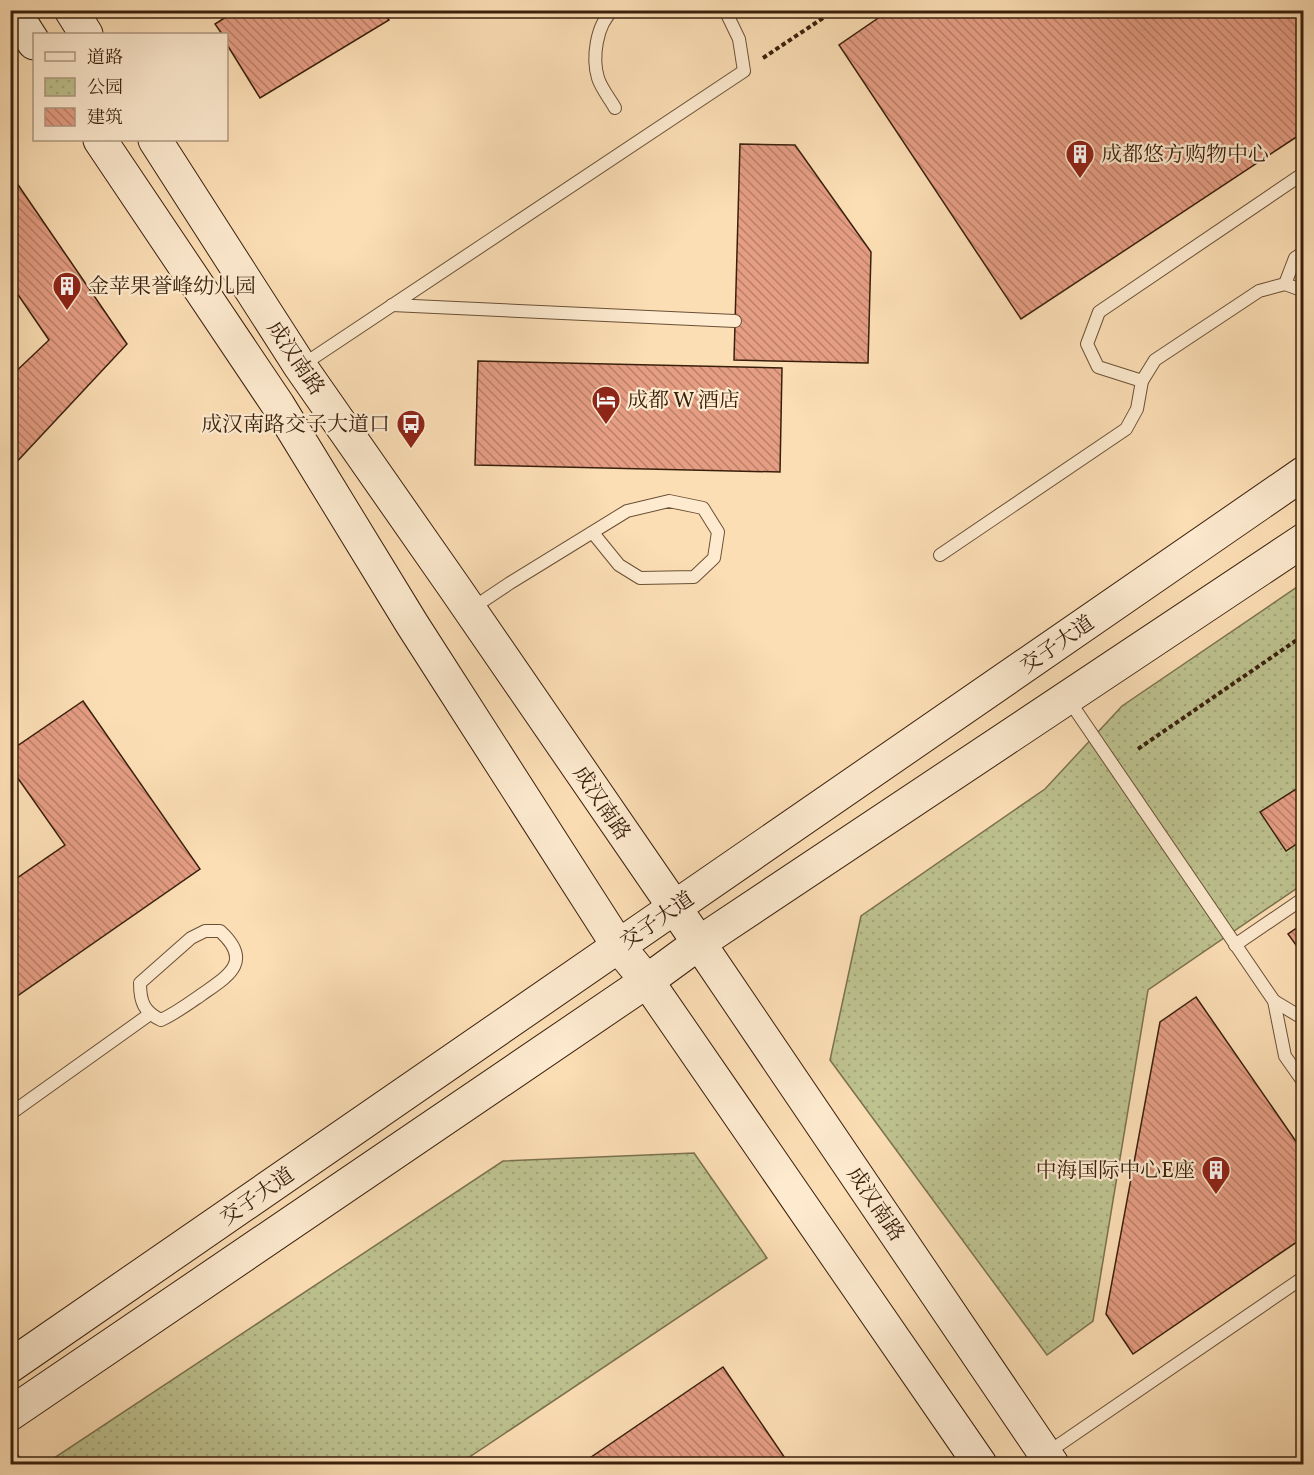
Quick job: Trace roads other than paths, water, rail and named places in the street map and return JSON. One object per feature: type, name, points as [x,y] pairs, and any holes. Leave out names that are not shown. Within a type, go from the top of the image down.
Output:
[{"type":"main road","points":[[12,10],[33,42]]},
{"type":"main road","points":[[71,10],[85,33]]},
{"type":"main road","name":"成汉南路","points":[[101,141],[278,405],[412,624],[619,947],[647,981],[980,1464]]},
{"type":"main road","name":"成汉南路","points":[[156,141],[300,366],[699,943],[1049,1459]]},
{"type":"main road","name":"交子大道","points":[[10,1366],[1304,473]]},
{"type":"main road","name":"交子大道","points":[[10,1414],[647,981],[699,943],[1304,540]]},
{"type":"lane","points":[[613,10],[608,15],[595,46],[598,79],[615,108]]},
{"type":"lane","points":[[300,366],[744,71],[739,39],[725,10]]},
{"type":"lane","points":[[1142,381],[1098,366],[1087,344],[1099,312],[1304,173]]},
{"type":"lane","points":[[1285,284],[1295,258],[1304,252]]},
{"type":"lane","points":[[940,555],[1126,429],[1137,409],[1142,381],[1155,360],[1259,291],[1285,284],[1304,291]]},
{"type":"lane","points":[[392,305],[735,321]]},
{"type":"lane","points":[[470,610],[627,511],[669,501],[703,508],[718,532],[714,558],[694,577],[640,578],[619,565],[593,533]]},
{"type":"lane","points":[[1067,698],[1274,1001],[1286,1056],[1304,1083]]},
{"type":"lane","points":[[1235,945],[1304,898]]},
{"type":"lane","points":[[220,931],[235,951],[236,963],[230,975],[161,1020],[150,1014],[140,998],[140,983],[190,938],[205,932],[220,931]]},
{"type":"lane","points":[[1274,1001],[1304,1019]]},
{"type":"lane","points":[[10,1114],[150,1014]]},
{"type":"lane","points":[[1049,1459],[1304,1277]]},
{"type":"lane","points":[[10,1455],[17,1464]]},
{"type":"place","name":"成都悠方购物中心","points":[[1080,180]]},
{"type":"place","name":"金苹果誉峰幼儿园","points":[[67,312]]},
{"type":"place","name":"成都 W 酒店","points":[[606,426]]},
{"type":"place","name":"成汉南路交子大道口","points":[[411,450]]},
{"type":"place","name":"中海国际中心E座","points":[[1216,1196]]}]
